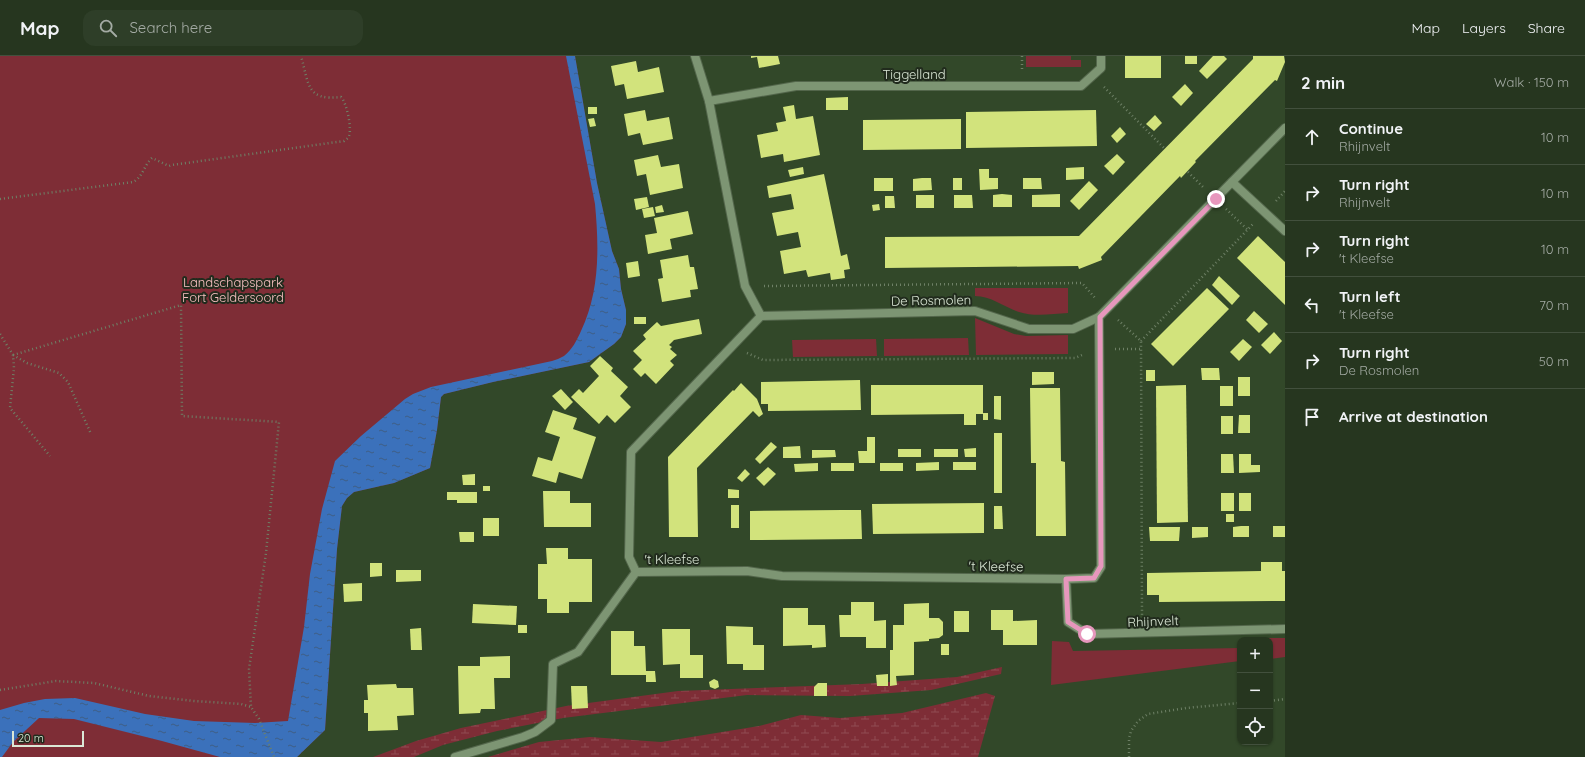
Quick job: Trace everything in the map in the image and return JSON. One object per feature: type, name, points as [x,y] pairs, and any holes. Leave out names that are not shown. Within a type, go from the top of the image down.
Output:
[{"type":"street","points":[[695,56],[709,101],[745,286],[761,316]]},
{"type":"street","name":"Tiggelland","points":[[709,101],[796,86],[1081,86],[1101,68],[1101,56]]},
{"type":"street","name":"De Rosmolen","points":[[761,316],[975,311],[1030,329],[1074,329],[1100,317],[1285,128]]},
{"type":"street","points":[[1232,182],[1285,231]]},
{"type":"street","name":"'t Kleefse","points":[[636,572],[629,557],[631,452],[761,316]]},
{"type":"street","name":"'t Kleefse","points":[[636,572],[747,571],[782,576],[1094,578],[1101,566],[1100,317]]},
{"type":"street","name":"'t Kleefse","points":[[455,757],[523,737],[535,732],[551,720],[553,664],[578,652],[636,572]]},
{"type":"street","name":"Rhijnvelt","points":[[1066,579],[1068,622],[1087,634],[1285,629]]},
{"type":"path","points":[[0,199],[133,182],[140,177],[152,158],[172,166],[344,141],[350,132],[345,102],[341,97],[323,98],[313,92],[309,85],[301,56]]},
{"type":"path","points":[[1093,75],[1164,148]]},
{"type":"path","points":[[1142,633],[1141,341],[1285,191]]},
{"type":"path","points":[[745,286],[1082,283],[1106,310],[1141,341]]},
{"type":"path","points":[[13,354],[181,305],[182,416],[279,422],[266,553],[249,669],[251,707],[259,718],[274,757]]},
{"type":"path","points":[[0,334],[13,354],[27,363],[59,373],[68,382],[91,434]]},
{"type":"path","points":[[733,346],[763,360],[1075,358],[1100,350],[1141,349]]},
{"type":"path","points":[[13,354],[14,368],[10,408],[50,456]]},
{"type":"path","points":[[0,690],[56,681],[94,683],[149,696],[241,704],[251,707]]},
{"type":"path","points":[[1273,700],[1285,699]]},
{"type":"path","points":[[1129,757],[1129,739],[1131,731],[1138,721],[1148,714],[1179,709],[1237,703]]},
{"type":"green space","name":"Landschapspark Fort Geldersoord","points":[[0,56],[575,56],[597,183],[612,251],[619,269],[621,289],[626,310],[626,324],[621,337],[614,344],[589,362],[444,394],[441,397],[430,468],[394,483],[354,492],[347,498],[342,506],[337,549],[325,730],[297,757],[0,757]]},
{"type":"green space","points":[[1026,56],[1071,56],[1071,60],[1081,60],[1081,67],[1026,67]]},
{"type":"green space","points":[[975,288],[1068,288],[1068,313],[1037,315],[1025,314],[987,298],[975,296]]},
{"type":"green space","points":[[975,318],[1014,334],[1026,336],[1068,335],[1068,354],[976,355]]},
{"type":"green space","points":[[968,338],[969,355],[884,356],[884,339]]},
{"type":"green space","points":[[876,339],[877,356],[793,357],[792,340]]},
{"type":"green space","points":[[1273,638],[1285,638],[1285,657],[1273,659]]},
{"type":"green space","points":[[1052,641],[1069,642],[1073,651],[1237,648],[1237,661],[1051,685]]},
{"type":"green space","points":[[1002,667],[1001,674],[931,690],[850,696],[747,695],[563,718],[497,731],[443,745],[414,757],[373,757],[416,741],[461,728],[566,706],[678,691],[862,684],[957,677]]},
{"type":"green space","points":[[986,693],[995,696],[978,757],[488,757],[539,742],[590,737],[661,742],[759,726],[801,715],[840,718],[902,713]]},
{"type":"water","points":[[566,56],[575,56],[597,183],[612,251],[619,269],[621,289],[626,310],[626,324],[621,337],[614,344],[589,362],[444,394],[441,397],[430,468],[394,483],[354,492],[347,498],[342,506],[337,549],[325,730],[297,757],[220,757],[74,719],[39,718],[13,742],[2,757],[0,757],[0,710],[45,699],[75,698],[145,714],[194,721],[255,723],[288,721],[304,627],[310,574],[322,509],[335,461],[361,436],[413,394],[431,387],[555,360],[564,356],[569,351],[581,331],[592,300],[595,285],[597,269],[597,236],[595,204]]},
{"type":"building","points":[[751,56],[778,56],[780,64],[759,68],[757,57],[751,58]]},
{"type":"building","points":[[1125,56],[1161,56],[1161,78],[1125,78]]},
{"type":"building","points":[[1185,56],[1197,56],[1197,64],[1185,64]]},
{"type":"building","points":[[1213,56],[1224,56],[1227,59],[1207,79],[1199,71]]},
{"type":"building","points":[[1253,56],[1284,56],[1285,62],[1277,81],[1275,80],[1195,161],[1196,162],[1181,178],[1180,176],[1101,257],[1102,260],[1079,269],[1078,266],[885,268],[885,237],[1079,236],[1253,59]]},
{"type":"building","points":[[636,61],[638,72],[659,67],[664,92],[627,99],[624,84],[615,86],[611,66]]},
{"type":"building","points":[[1185,84],[1193,93],[1181,106],[1172,97]]},
{"type":"building","points":[[848,97],[848,110],[826,110],[826,98]]},
{"type":"building","points":[[794,105],[796,119],[813,116],[820,155],[784,162],[783,154],[761,158],[757,135],[778,131],[776,123],[786,121],[783,107]]},
{"type":"building","points":[[588,107],[597,107],[597,114],[588,114]]},
{"type":"building","points":[[645,110],[647,121],[669,117],[673,139],[643,145],[640,133],[628,136],[624,114]]},
{"type":"building","points":[[1096,110],[1097,146],[966,148],[966,112]]},
{"type":"building","points":[[1155,115],[1162,123],[1154,131],[1146,124]]},
{"type":"building","points":[[594,118],[596,126],[590,127],[588,119]]},
{"type":"building","points":[[961,119],[961,149],[863,150],[863,120]]},
{"type":"building","points":[[1120,127],[1126,134],[1117,143],[1111,136]]},
{"type":"building","points":[[1117,154],[1125,162],[1113,175],[1104,166]]},
{"type":"building","points":[[658,155],[661,167],[679,164],[683,188],[650,195],[646,174],[637,176],[634,160]]},
{"type":"building","points":[[803,167],[804,174],[790,177],[788,170]]},
{"type":"building","points":[[1084,167],[1084,179],[1066,180],[1066,168]]},
{"type":"building","points":[[979,169],[989,169],[989,178],[998,178],[998,189],[980,190]]},
{"type":"building","points":[[824,174],[841,256],[847,254],[850,269],[844,270],[845,278],[831,280],[830,273],[808,277],[806,270],[784,274],[780,251],[801,247],[798,232],[777,236],[772,213],[794,209],[791,194],[769,198],[767,186]]},
{"type":"building","points":[[874,178],[893,178],[893,191],[874,191]]},
{"type":"building","points":[[931,178],[932,190],[913,191],[913,179]]},
{"type":"building","points":[[953,178],[962,178],[962,190],[953,190]]},
{"type":"building","points":[[1023,178],[1041,178],[1042,189],[1023,189]]},
{"type":"building","points":[[1089,181],[1098,190],[1079,210],[1070,201]]},
{"type":"building","points":[[1060,194],[1060,207],[1032,207],[1032,195]]},
{"type":"building","points":[[916,195],[934,195],[934,208],[916,208]]},
{"type":"building","points":[[954,195],[972,195],[973,208],[954,208]]},
{"type":"building","points":[[993,195],[1012,195],[1012,207],[993,207]]},
{"type":"building","points":[[885,196],[894,196],[895,208],[885,208]]},
{"type":"building","points":[[647,197],[649,207],[636,210],[634,199]]},
{"type":"building","points":[[879,204],[880,210],[873,211],[872,205]]},
{"type":"building","points":[[662,205],[664,212],[656,213],[655,207]]},
{"type":"building","points":[[653,207],[655,216],[644,218],[642,209]]},
{"type":"building","points":[[688,211],[693,234],[670,239],[672,249],[648,254],[645,235],[657,233],[654,218]]},
{"type":"building","points":[[1258,236],[1285,262],[1285,305],[1237,258]]},
{"type":"building","points":[[688,255],[690,267],[694,267],[698,289],[690,290],[691,297],[662,302],[658,279],[663,278],[660,260]]},
{"type":"building","points":[[638,261],[640,276],[628,278],[626,263]]},
{"type":"building","points":[[1219,276],[1240,296],[1232,305],[1212,285]]},
{"type":"building","points":[[1207,288],[1229,309],[1173,366],[1151,344]]},
{"type":"building","points":[[1254,311],[1268,324],[1259,333],[1246,320]]},
{"type":"building","points":[[634,317],[646,317],[646,324],[634,324]]},
{"type":"building","points":[[699,319],[702,334],[674,340],[669,345],[672,347],[670,349],[677,355],[670,361],[674,365],[656,384],[645,373],[641,377],[633,369],[642,360],[633,351],[646,339],[643,335],[657,322],[661,326]]},
{"type":"building","points":[[1274,332],[1282,341],[1270,354],[1261,345]]},
{"type":"building","points":[[1243,339],[1252,347],[1239,361],[1230,352]]},
{"type":"building","points":[[600,356],[613,368],[611,371],[628,387],[620,396],[631,407],[615,423],[607,415],[599,424],[571,397],[579,389],[583,393],[599,376],[590,366]]},
{"type":"building","points":[[1201,368],[1219,368],[1220,380],[1202,380]]},
{"type":"building","points":[[1146,370],[1155,370],[1155,381],[1146,381]]},
{"type":"building","points":[[1032,372],[1054,372],[1054,384],[1032,385]]},
{"type":"building","points":[[1238,377],[1250,377],[1250,396],[1238,396]]},
{"type":"building","points":[[860,380],[861,410],[768,411],[768,404],[761,404],[761,382]]},
{"type":"building","points":[[741,383],[757,399],[763,414],[759,417],[753,411],[697,468],[698,537],[669,537],[668,457]]},
{"type":"building","points":[[871,385],[983,385],[983,413],[988,413],[988,420],[983,420],[983,414],[976,414],[976,425],[964,425],[964,414],[871,415]]},
{"type":"building","points":[[1186,385],[1188,522],[1157,523],[1156,386]]},
{"type":"building","points":[[1220,386],[1233,386],[1233,406],[1220,406]]},
{"type":"building","points":[[1030,388],[1060,388],[1061,461],[1065,462],[1066,536],[1036,536],[1036,463],[1031,463]]},
{"type":"building","points":[[561,389],[573,402],[565,410],[552,396]]},
{"type":"building","points":[[994,396],[1001,396],[1001,420],[994,419]]},
{"type":"building","points":[[553,410],[577,418],[573,429],[596,437],[582,479],[559,472],[556,483],[532,476],[538,457],[552,461],[560,437],[545,432]]},
{"type":"building","points":[[1239,415],[1250,415],[1250,433],[1238,433]]},
{"type":"building","points":[[1221,416],[1233,416],[1233,434],[1221,434]]},
{"type":"building","points":[[994,433],[1002,433],[1002,493],[994,493]]},
{"type":"building","points":[[867,437],[875,437],[875,463],[859,463],[858,451],[867,451]]},
{"type":"building","points":[[771,442],[777,447],[760,464],[755,459]]},
{"type":"building","points":[[800,446],[801,458],[783,458],[783,447]]},
{"type":"building","points":[[976,448],[976,457],[965,457],[964,449]]},
{"type":"building","points":[[898,449],[921,449],[921,457],[898,457]]},
{"type":"building","points":[[934,449],[958,449],[958,457],[934,457]]},
{"type":"building","points":[[812,450],[835,450],[836,457],[812,458]]},
{"type":"building","points":[[1221,454],[1233,454],[1234,473],[1221,473]]},
{"type":"building","points":[[1239,454],[1251,454],[1251,465],[1260,465],[1260,472],[1239,473]]},
{"type":"building","points":[[939,462],[939,470],[916,471],[916,463]]},
{"type":"building","points":[[953,462],[976,462],[976,470],[953,470]]},
{"type":"building","points":[[818,463],[818,471],[795,472],[794,464]]},
{"type":"building","points":[[831,463],[854,463],[854,471],[831,471]]},
{"type":"building","points":[[880,463],[903,463],[903,471],[880,471]]},
{"type":"building","points":[[768,467],[776,474],[764,486],[756,478]]},
{"type":"building","points":[[745,469],[750,474],[742,482],[737,478]]},
{"type":"building","points":[[475,474],[475,485],[463,485],[462,475]]},
{"type":"building","points":[[483,486],[490,486],[490,491],[483,491]]},
{"type":"building","points":[[728,489],[739,490],[739,498],[728,498]]},
{"type":"building","points":[[543,491],[570,491],[570,503],[591,503],[591,527],[544,527]]},
{"type":"building","points":[[447,492],[477,492],[477,503],[457,503],[457,500],[447,500]]},
{"type":"building","points":[[1221,493],[1234,493],[1234,511],[1221,511]]},
{"type":"building","points":[[1239,493],[1251,493],[1251,511],[1239,511]]},
{"type":"building","points":[[984,503],[984,533],[873,534],[872,504]]},
{"type":"building","points":[[731,505],[739,505],[739,528],[731,528]]},
{"type":"building","points":[[994,506],[1002,506],[1003,529],[994,529]]},
{"type":"building","points":[[861,510],[862,539],[750,540],[750,511]]},
{"type":"building","points":[[1226,514],[1234,514],[1234,522],[1226,522]]},
{"type":"building","points":[[483,518],[499,518],[499,536],[483,536]]},
{"type":"building","points":[[1249,526],[1249,537],[1233,537],[1233,527]]},
{"type":"building","points":[[1273,526],[1285,526],[1285,537],[1273,537]]},
{"type":"building","points":[[1149,527],[1180,527],[1179,541],[1150,541]]},
{"type":"building","points":[[1192,527],[1208,527],[1208,537],[1192,538]]},
{"type":"building","points":[[459,532],[474,532],[474,542],[460,542]]},
{"type":"building","points":[[546,548],[568,548],[568,559],[592,559],[592,602],[569,602],[569,613],[547,613],[547,599],[538,599],[538,564],[547,564]]},
{"type":"building","points":[[1261,562],[1282,562],[1282,571],[1285,571],[1285,601],[1159,602],[1159,595],[1147,595],[1147,573],[1261,571]]},
{"type":"building","points":[[370,563],[382,563],[382,576],[370,577]]},
{"type":"building","points":[[396,570],[421,570],[421,581],[396,582]]},
{"type":"building","points":[[362,583],[362,601],[344,602],[343,584]]},
{"type":"building","points":[[851,602],[874,602],[874,621],[886,620],[886,648],[866,648],[866,637],[840,637],[839,615],[851,615]]},
{"type":"building","points":[[929,603],[929,618],[939,618],[943,622],[943,635],[939,638],[929,639],[929,641],[914,642],[914,675],[896,676],[897,685],[890,686],[890,650],[893,650],[893,625],[904,625],[904,604]]},
{"type":"building","points":[[473,604],[517,606],[516,625],[472,623]]},
{"type":"building","points":[[783,608],[808,608],[808,625],[825,625],[826,647],[812,648],[812,645],[783,646]]},
{"type":"building","points":[[991,610],[1013,610],[1013,621],[1037,620],[1037,645],[1003,645],[1003,630],[991,630]]},
{"type":"building","points":[[954,611],[969,611],[969,632],[954,632]]},
{"type":"building","points":[[518,625],[527,625],[527,633],[518,633]]},
{"type":"building","points":[[726,626],[753,627],[753,645],[764,645],[764,670],[743,670],[743,664],[727,664]]},
{"type":"building","points":[[421,628],[422,650],[411,650],[410,629]]},
{"type":"building","points":[[662,629],[690,629],[690,655],[703,655],[703,678],[680,678],[680,664],[663,665]]},
{"type":"building","points":[[611,631],[634,631],[634,646],[645,646],[646,671],[655,671],[656,682],[646,682],[646,675],[611,675]]},
{"type":"building","points":[[941,644],[949,644],[949,655],[941,655]]},
{"type":"building","points":[[510,656],[510,678],[494,678],[495,709],[481,709],[480,713],[459,714],[458,666],[480,666],[480,657]]},
{"type":"building","points":[[888,674],[888,686],[877,686],[876,675]]},
{"type":"building","points":[[714,679],[718,681],[719,687],[715,689],[710,687],[709,682]]},
{"type":"building","points":[[818,683],[827,683],[827,696],[814,696],[814,687]]},
{"type":"building","points":[[396,684],[397,688],[413,688],[414,715],[397,716],[398,730],[368,731],[368,713],[364,713],[364,700],[368,700],[367,685]]},
{"type":"building","points":[[571,686],[587,686],[588,708],[572,709]]},
{"type":"route","points":[[1087,634],[1068,622],[1066,579],[1094,578],[1101,566],[1100,317],[1216,199]]}]
